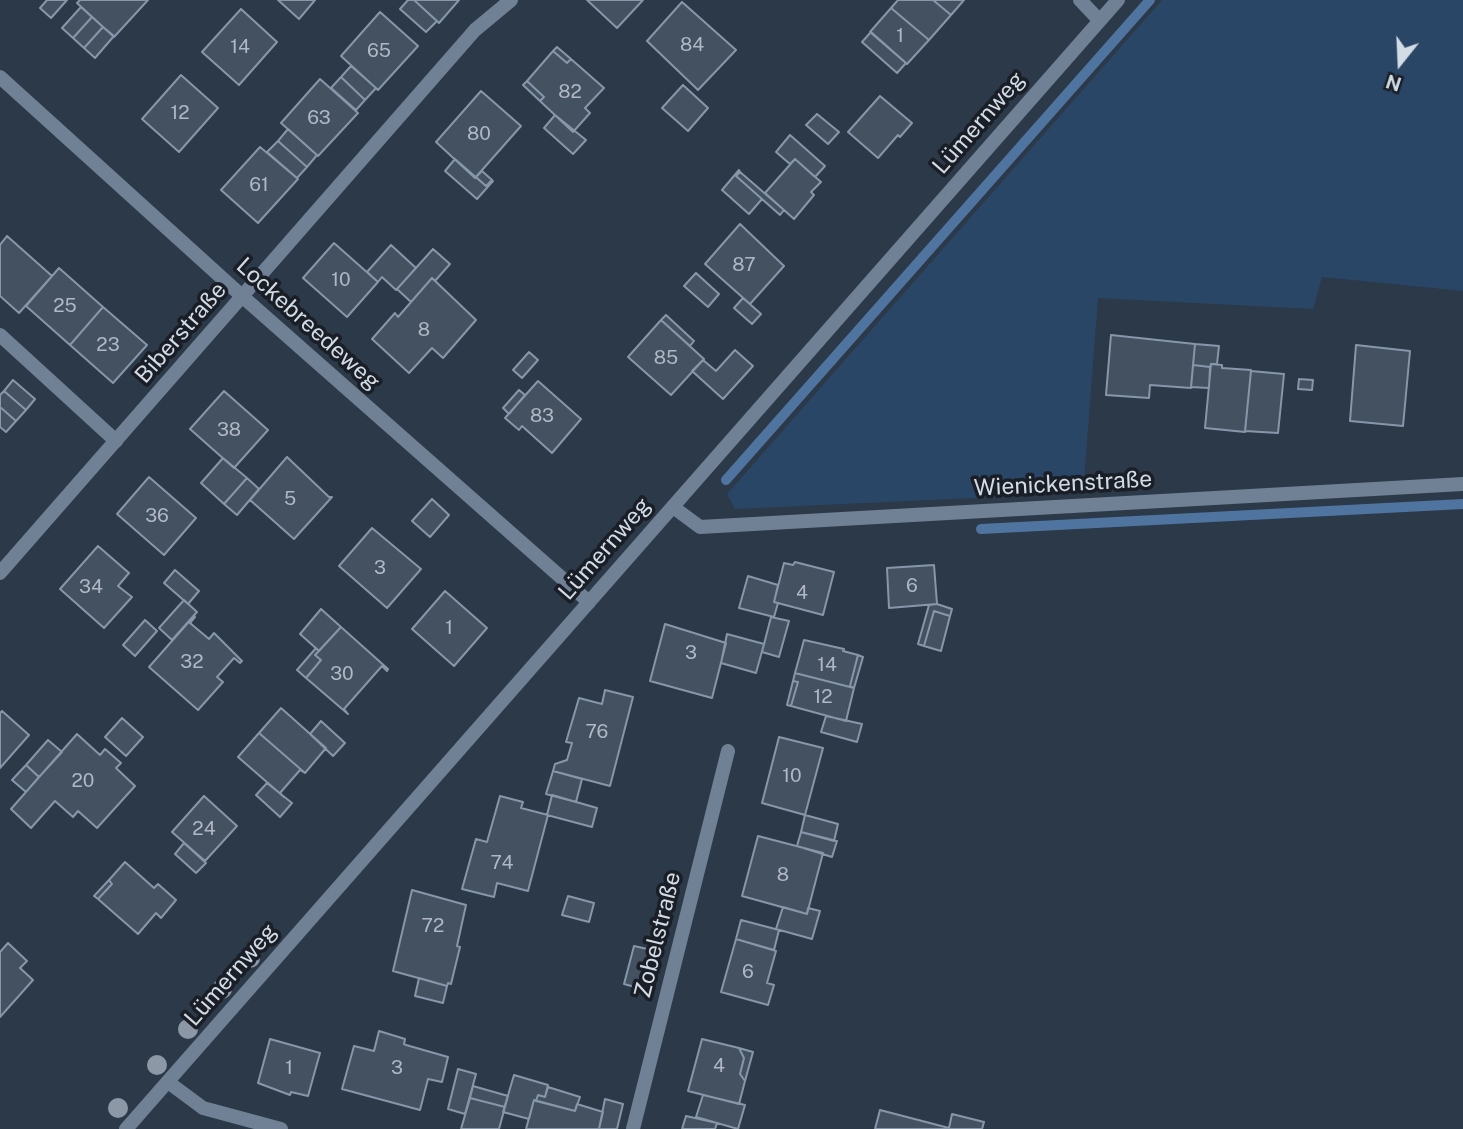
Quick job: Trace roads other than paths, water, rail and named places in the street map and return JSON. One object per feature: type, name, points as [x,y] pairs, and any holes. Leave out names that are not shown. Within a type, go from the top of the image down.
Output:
[{"type":"street","name":"Biberstraße","points":[[0,573],[475,30],[511,0]]},
{"type":"street","points":[[1080,0],[1099,20]]},
{"type":"street","name":"Lümernweg","points":[[126,1129],[1118,0]]},
{"type":"street","name":"Lockebreedeweg","points":[[0,77],[243,297],[589,602]]},
{"type":"street","points":[[0,335],[116,441]]},
{"type":"street","name":"Wienickenstraße","points":[[673,507],[700,527],[1463,484]]},
{"type":"street","name":"Zobelstraße","points":[[633,1129],[728,751]]},
{"type":"street","points":[[168,1082],[203,1108],[281,1129]]},
{"type":"waterway","points":[[726,480],[1150,0]]},
{"type":"waterway","points":[[981,529],[1463,504]]}]
